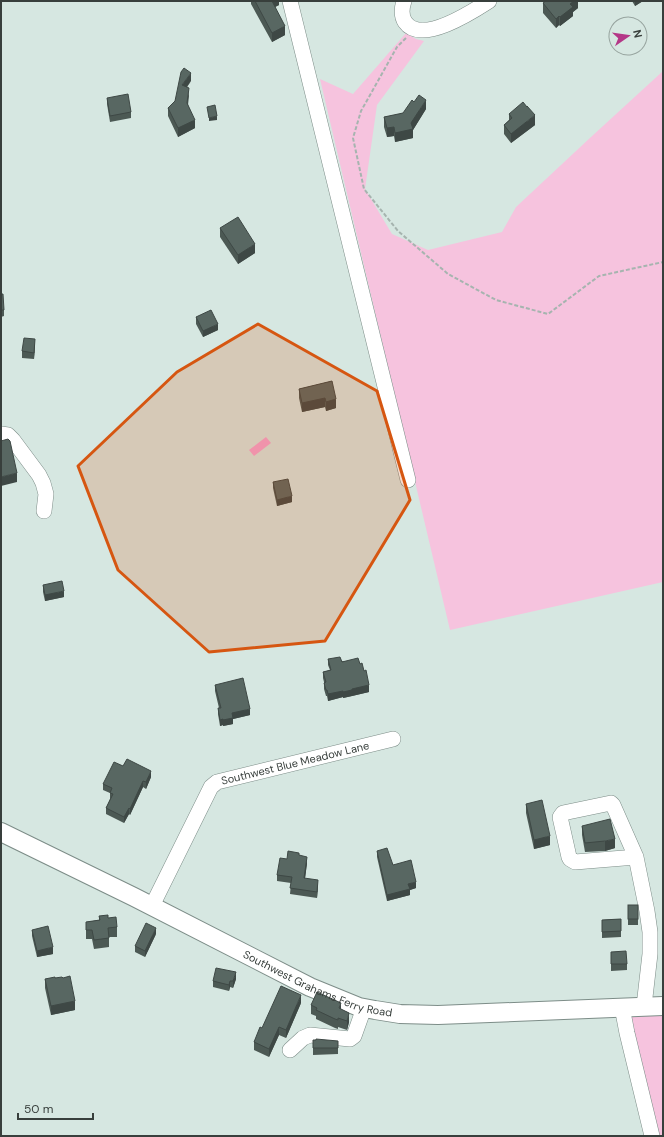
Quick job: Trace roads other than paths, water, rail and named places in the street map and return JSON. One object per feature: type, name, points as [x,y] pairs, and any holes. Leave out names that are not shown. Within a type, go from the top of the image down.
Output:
[{"type":"main road","name":"Southwest Grahams Ferry Road","points":[[1,832],[152,906],[310,987],[364,1008],[400,1014],[438,1015],[663,1006]]},
{"type":"street","points":[[290,1],[408,480]]},
{"type":"street","points":[[404,1],[402,8],[404,20],[408,26],[428,30],[436,29],[456,20],[490,1]]},
{"type":"street","points":[[1,434],[8,435],[13,440],[43,483],[46,494],[44,511]]},
{"type":"street","name":"Southwest Blue Meadow Lane","points":[[152,906],[211,786],[217,782],[393,739]]},
{"type":"street","points":[[636,857],[572,861],[569,858],[560,817],[561,814],[611,803],[636,857],[650,932],[650,954],[644,1006]]},
{"type":"street","points":[[622,1007],[652,1136]]},
{"type":"street","points":[[290,1050],[303,1038],[310,1035],[350,1039],[354,1036],[364,1008]]}]
